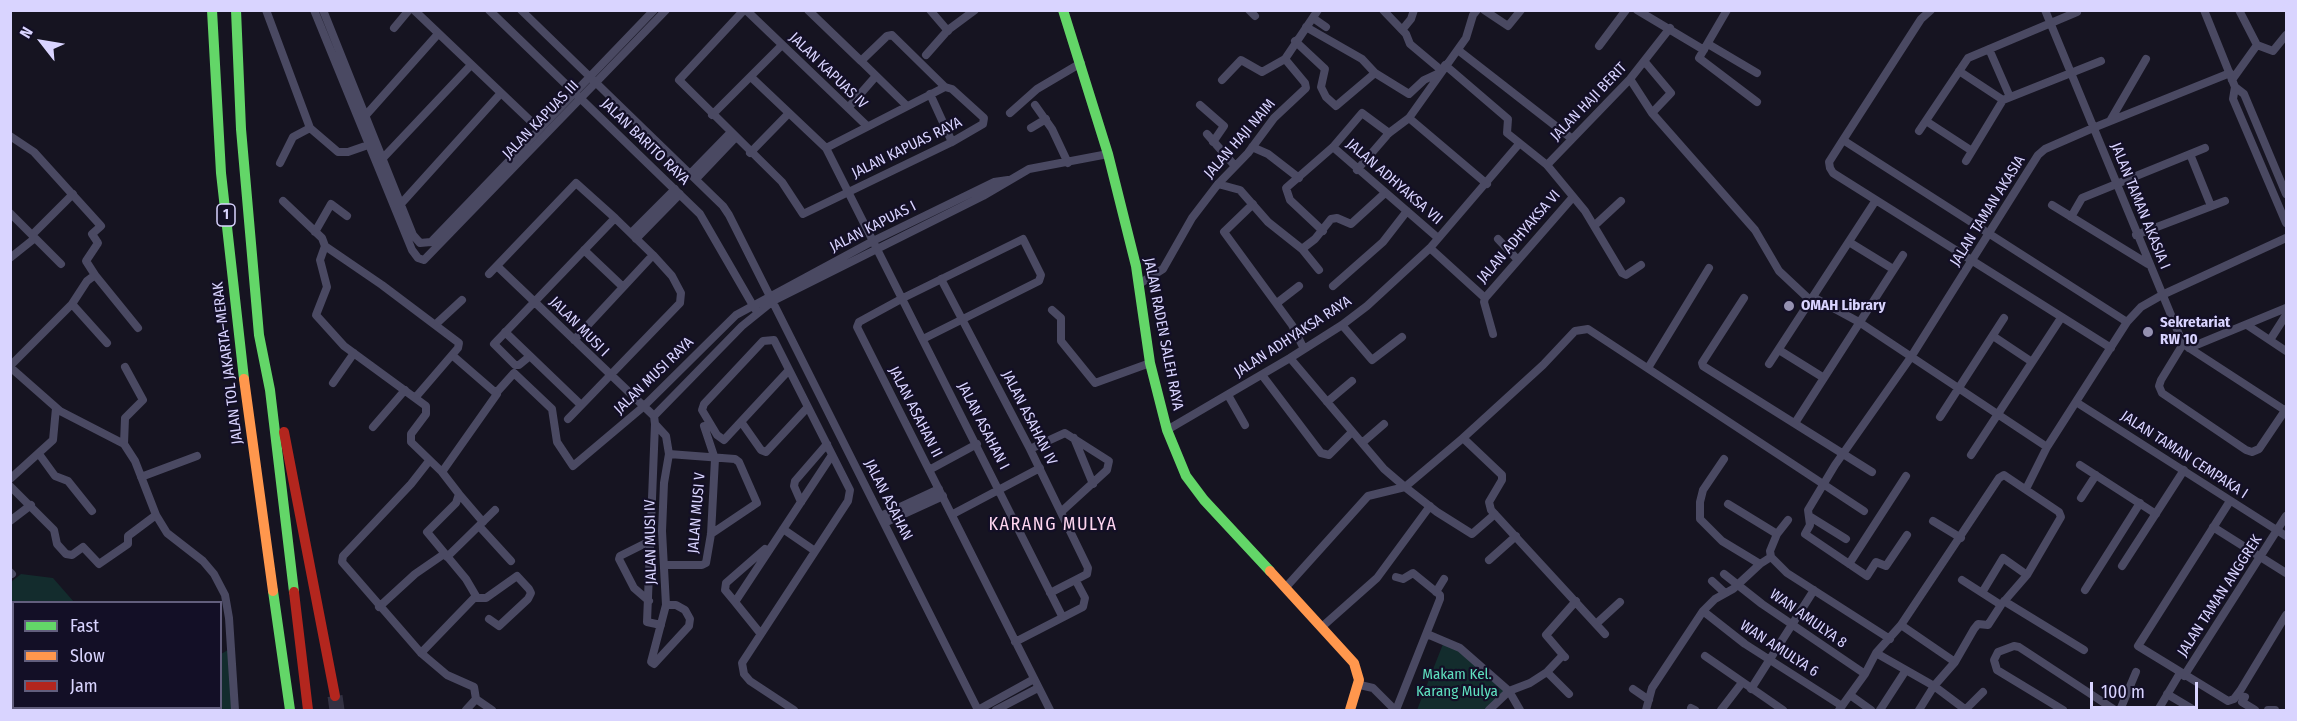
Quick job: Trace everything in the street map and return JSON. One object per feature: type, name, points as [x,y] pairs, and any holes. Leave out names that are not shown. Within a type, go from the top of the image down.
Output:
[{"type":"main road","name":"JALAN TOL JAKARTA–MERAK","points":[[213,10],[221,173],[248,407],[290,711]]},
{"type":"main road","name":"1","points":[[236,10],[246,199],[260,335],[270,390],[308,711]]},
{"type":"main road","name":"JALAN RADEN SALEH RAYA","points":[[1063,10],[1108,154],[1139,284],[1150,363],[1167,430],[1186,476],[1204,500],[1324,625],[1354,663],[1360,685]]},
{"type":"main road","points":[[270,390],[282,424],[293,472],[335,696]]},
{"type":"main road","points":[[1350,711],[1360,685]]},
{"type":"street","points":[[266,10],[310,128],[338,152],[348,152],[377,141]]},
{"type":"street","points":[[314,10],[377,141],[412,250],[418,258],[424,260],[434,245]]},
{"type":"street","points":[[323,10],[368,146],[416,240],[424,245],[434,245]]},
{"type":"street","points":[[394,28],[411,10],[539,129]]},
{"type":"street","name":"JALAN BARITO RAYA","points":[[489,10],[700,213],[712,230],[755,308]]},
{"type":"street","name":"JALAN BARITO RAYA","points":[[521,10],[693,176],[729,215],[771,298]]},
{"type":"street","name":"JALAN KAPUAS III","points":[[434,245],[592,80],[654,10]]},
{"type":"street","name":"JALAN KAPUAS III","points":[[592,80],[666,10]]},
{"type":"street","name":"JALAN KAPUAS IV","points":[[745,10],[866,125]]},
{"type":"street","name":"JALAN KAPUAS RAYA","points":[[745,10],[678,80],[782,183],[803,214],[952,142],[985,121],[952,89],[945,87],[892,35],[887,36],[861,61]]},
{"type":"street","points":[[808,10],[906,105]]},
{"type":"street","points":[[930,10],[948,31]]},
{"type":"street","points":[[926,55],[948,31],[975,10]]},
{"type":"street","points":[[1306,10],[1315,15],[1326,27]]},
{"type":"street","points":[[1383,10],[1402,30],[1410,44],[1508,118],[1506,130],[1519,144],[1547,165]]},
{"type":"street","points":[[1402,30],[1411,19],[1414,10]]},
{"type":"street","points":[[1484,10],[1508,26],[1521,10]]},
{"type":"street","points":[[1599,46],[1626,10]]},
{"type":"street","points":[[1637,10],[1757,73]]},
{"type":"street","points":[[1727,10],[1700,59],[1757,102]]},
{"type":"street","points":[[1931,10],[1921,19],[1843,140],[1829,162],[1830,168],[1876,200],[2111,348]]},
{"type":"street","name":"JALAN TAMAN AKASIA I","points":[[2045,10],[2148,264],[2186,346]]},
{"type":"street","points":[[2204,10],[2232,80],[2233,99],[2286,223]]},
{"type":"street","points":[[2239,10],[2257,45],[2273,51],[2286,35]]},
{"type":"street","points":[[1357,170],[1389,133],[1409,118],[1442,69],[1458,50],[1471,28],[1472,12]]},
{"type":"street","points":[[1919,131],[1968,58],[2077,12]]},
{"type":"street","points":[[1222,80],[1240,60],[1262,72],[1285,59],[1295,41],[1315,15]]},
{"type":"street","points":[[1306,27],[1362,59],[1374,73],[1409,94],[1424,80],[1442,69]]},
{"type":"street","name":"JALAN HAJI BERIT","points":[[1547,165],[1630,79],[1670,28]]},
{"type":"street","points":[[366,115],[438,34]]},
{"type":"street","points":[[1295,41],[1325,69],[1321,87],[1326,97],[1336,106],[1374,73]]},
{"type":"street","points":[[712,116],[782,45]]},
{"type":"street","points":[[2232,80],[2257,45]]},
{"type":"street","points":[[1989,49],[2007,98]]},
{"type":"street","points":[[1458,50],[1571,138]]},
{"type":"street","name":"JALAN HAJI NAIM","points":[[1139,284],[1163,269],[1192,218],[1218,184],[1252,147],[1274,118],[1307,86],[1285,59]]},
{"type":"street","points":[[2110,121],[2146,59]]},
{"type":"street","points":[[1966,161],[2007,98],[2101,61]]},
{"type":"street","points":[[1645,62],[1671,93],[1652,113]]},
{"type":"street","points":[[1010,113],[1037,89],[1081,63]]},
{"type":"street","points":[[383,158],[471,65]]},
{"type":"street","points":[[1959,71],[2007,98]]},
{"type":"street","points":[[848,108],[876,76]]},
{"type":"street","name":"JALAN KAPUAS RAYA","points":[[751,77],[826,148],[878,250]]},
{"type":"street","points":[[1630,79],[1652,113],[1732,201],[1755,230],[1779,272],[1812,299],[1859,322],[1998,414],[2044,453]]},
{"type":"street","points":[[2232,80],[2244,94],[2286,194]]},
{"type":"street","name":"JALAN TAMAN AKASIA","points":[[1809,516],[1809,510],[1843,454],[1911,357],[1990,236],[2041,152],[2110,121],[2232,80]]},
{"type":"street","points":[[826,148],[866,125],[945,87]]},
{"type":"street","points":[[398,207],[501,93]]},
{"type":"street","points":[[930,93],[952,142]]},
{"type":"street","name":"JALAN KAPUAS III","points":[[500,176],[539,129],[577,96]]},
{"type":"street","points":[[1035,105],[1046,119],[1068,163]]},
{"type":"street","points":[[1200,105],[1224,126],[1210,138],[1235,166]]},
{"type":"street","points":[[750,153],[789,113]]},
{"type":"street","points":[[1323,231],[1290,200],[1286,189],[1333,147],[1362,114],[1389,133]]},
{"type":"street","points":[[1409,118],[1487,184]]},
{"type":"street","points":[[1031,128],[1046,119]]},
{"type":"street","points":[[1926,121],[1972,151]]},
{"type":"street","points":[[280,163],[292,137],[310,128]]},
{"type":"street","points":[[693,176],[733,135]]},
{"type":"street","points":[[10,136],[34,152],[100,226],[92,234],[98,243],[86,261],[138,328]]},
{"type":"street","points":[[1843,140],[2127,322]]},
{"type":"street","points":[[2255,147],[2264,143]]},
{"type":"street","name":"JALAN ADHYAKSA RAYA","points":[[1167,430],[1342,325],[1430,248],[1519,144]]},
{"type":"street","points":[[1252,147],[1268,154],[1299,178]]},
{"type":"street","name":"JALAN ADHYAKSA VII","points":[[1333,147],[1438,238]]},
{"type":"street","points":[[2071,217],[2082,198],[2205,148]]},
{"type":"street","name":"JALAN KAPUAS I","points":[[771,298],[878,250],[984,196],[1034,167],[1068,163],[1108,154]]},
{"type":"street","points":[[2190,154],[2211,206]]},
{"type":"street","name":"JALAN ADHYAKSA VI","points":[[1430,248],[1485,298],[1573,197],[1547,165]]},
{"type":"street","name":"JALAN KAPUAS I","points":[[755,308],[873,241],[993,182],[1008,180]]},
{"type":"street","points":[[489,274],[576,183],[634,236],[672,276],[681,293],[680,303],[568,419]]},
{"type":"street","points":[[1218,184],[1240,190],[1268,222],[1302,249],[1319,270]]},
{"type":"street","points":[[634,236],[678,191]]},
{"type":"street","points":[[1302,249],[1334,218],[1345,223],[1353,223],[1385,193]]},
{"type":"street","points":[[10,258],[73,194]]},
{"type":"street","points":[[1573,197],[1594,226],[1623,274],[1641,266]]},
{"type":"street","points":[[1769,364],[1876,200]]},
{"type":"street","points":[[283,201],[315,232],[325,246],[436,324],[459,343],[452,355],[415,398]]},
{"type":"street","points":[[1594,226],[1621,201]]},
{"type":"street","points":[[2136,235],[2225,201]]},
{"type":"street","points":[[315,232],[331,204],[347,216]]},
{"type":"street","points":[[1253,204],[1224,232],[1293,325],[1304,349]]},
{"type":"street","points":[[2052,206],[2148,264]]},
{"type":"street","points":[[1333,286],[1383,242],[1407,211]]},
{"type":"street","points":[[10,213],[61,264]]},
{"type":"street","points":[[530,356],[519,365],[511,364],[494,346],[615,218]]},
{"type":"street","points":[[2026,489],[2044,453],[2076,402],[2127,322],[2141,307],[2162,295],[2286,238]]},
{"type":"street","points":[[1498,239],[1517,259]]},
{"type":"street","points":[[903,298],[1019,240],[1024,241],[1041,274],[1039,281],[923,339]]},
{"type":"street","points":[[1849,242],[1893,269]]},
{"type":"street","points":[[325,246],[320,260],[327,287],[315,313],[338,340],[426,406],[428,411],[412,431],[410,438],[413,446],[442,472],[511,561]]},
{"type":"street","points":[[584,250],[623,287]]},
{"type":"street","name":"JALAN ASAHAN I","points":[[878,250],[1062,616]]},
{"type":"street","points":[[574,340],[653,255]]},
{"type":"street","points":[[1795,423],[1903,255]]},
{"type":"street","name":"JALAN MUSI I","points":[[496,266],[643,407]]},
{"type":"street","points":[[1648,368],[1709,268]]},
{"type":"street","points":[[95,275],[87,281],[72,304],[10,367],[56,408],[124,444]]},
{"type":"street","name":"JALAN ASAHAN IV","points":[[941,279],[1040,468],[1089,570],[1076,581]]},
{"type":"street","points":[[1277,303],[1299,286]]},
{"type":"street","name":"JALAN ASAHAN","points":[[771,298],[978,710]]},
{"type":"street","name":"JALAN ASAHAN II","points":[[903,298],[859,322],[857,328],[1050,711]]},
{"type":"street","points":[[1485,298],[1484,302],[1493,334]]},
{"type":"street","points":[[1744,298],[1702,363],[1703,366],[1872,472]]},
{"type":"street","points":[[436,324],[462,300]]},
{"type":"street","points":[[72,304],[107,343]]},
{"type":"street","name":"JALAN MUSI RAYA","points":[[497,392],[514,373],[552,409],[557,442],[573,466],[643,407],[728,322],[755,308]]},
{"type":"street","name":"JALAN MUSI RAYA","points":[[655,420],[755,308]]},
{"type":"street","points":[[2186,346],[2286,410],[2259,449],[2252,452],[2162,393],[2159,386],[2186,346],[2247,326],[2286,308]]},
{"type":"street","points":[[1052,310],[1061,318],[1061,340],[1095,383],[1150,363]]},
{"type":"street","points":[[2270,340],[2286,315]]},
{"type":"street","points":[[1940,417],[2004,318]]},
{"type":"street","points":[[1971,455],[2061,318]]},
{"type":"street","points":[[1342,325],[1372,360],[1402,336]]},
{"type":"street","points":[[2247,326],[2286,351]]},
{"type":"street","points":[[1287,586],[1368,496],[1405,487],[1543,365],[1575,331],[1588,329],[1864,511]]},
{"type":"street","points":[[505,332],[581,405]]},
{"type":"street","points":[[1993,336],[2032,362]]},
{"type":"street","points":[[789,370],[742,423],[722,440],[703,412],[703,406],[766,339],[775,342],[850,490],[850,497],[744,658],[744,674],[758,688],[794,711]]},
{"type":"street","points":[[1779,350],[1824,378]]},
{"type":"street","points":[[333,383],[354,353]]},
{"type":"street","points":[[442,472],[497,392],[452,355]]},
{"type":"street","points":[[1290,358],[1391,476],[1405,487],[1473,534],[1495,514]]},
{"type":"street","points":[[125,367],[143,399],[124,418],[124,444],[141,477],[156,515],[173,538],[208,566],[225,595],[232,640],[235,711]]},
{"type":"street","points":[[1262,375],[1321,453],[1329,455],[1352,432]]},
{"type":"street","points":[[1327,402],[1352,381]]},
{"type":"street","points":[[373,428],[405,390]]},
{"type":"street","points":[[1228,395],[1245,425]]},
{"type":"street","name":"JALAN TAMAN CEMPAKA I","points":[[2076,402],[2286,536]]},
{"type":"street","points":[[643,407],[666,436],[669,454],[737,460],[757,500],[754,507],[711,534]]},
{"type":"street","points":[[10,479],[39,454],[54,437],[56,408]]},
{"type":"street","points":[[742,423],[761,450],[766,452],[807,408]]},
{"type":"street","name":"JALAN MUSI IV","points":[[655,420],[649,601],[654,624],[651,662],[655,663],[689,626],[690,619],[685,610],[676,605],[666,605]]},
{"type":"street","points":[[1362,443],[1383,424]]},
{"type":"street","points":[[704,426],[715,459]]},
{"type":"street","points":[[1030,449],[1062,433],[1074,438],[1109,461],[1107,470],[1062,512]]},
{"type":"street","points":[[1074,438],[1081,460],[1093,484]]},
{"type":"street","points":[[1463,438],[1502,475],[1502,480],[1489,502],[1495,514],[1605,634]]},
{"type":"street","points":[[801,502],[794,486],[795,481],[827,444]]},
{"type":"street","points":[[929,470],[977,444]]},
{"type":"street","points":[[39,454],[55,476],[68,481],[92,511]]},
{"type":"street","name":"JALAN MUSI IV","points":[[654,624],[666,605],[662,505],[669,454]]},
{"type":"street","points":[[735,602],[832,455]]},
{"type":"street","points":[[141,477],[197,456]]},
{"type":"street","name":"JALAN MUSI V","points":[[665,565],[704,565],[711,534],[715,459]]},
{"type":"street","points":[[1724,459],[1703,490],[1700,519],[1722,541],[1760,564]]},
{"type":"street","points":[[429,461],[405,492],[341,559],[378,607],[421,653],[447,675],[474,687],[476,699],[492,711]]},
{"type":"street","points":[[2080,465],[2156,514]]},
{"type":"street","points":[[952,514],[1040,468]]},
{"type":"street","points":[[2122,566],[2184,470]]},
{"type":"street","points":[[1840,708],[1865,674],[1876,653],[1901,625],[1961,538],[2000,476],[2004,475],[2059,512],[2061,517],[2027,575],[2002,603],[1988,624],[1978,624],[1974,629],[1955,662],[1934,686],[1919,711]]},
{"type":"street","points":[[2081,498],[2096,475]]},
{"type":"street","points":[[1850,564],[1906,476]]},
{"type":"street","points":[[10,486],[54,530],[57,544],[66,554],[72,555],[83,547],[99,564],[128,544],[128,536],[156,515]]},
{"type":"street","points":[[882,520],[941,492]]},
{"type":"street","points":[[459,494],[456,503],[427,531],[474,590],[475,598]]},
{"type":"street","points":[[2230,501],[2138,644],[2179,678],[2222,700],[2234,699],[2283,629],[2286,615]]},
{"type":"street","points":[[2085,590],[2140,503]]},
{"type":"street","points":[[1728,504],[1777,534]]},
{"type":"street","points":[[10,521],[31,505]]},
{"type":"street","points":[[1324,625],[1377,578],[1430,506]]},
{"type":"street","points":[[378,607],[415,574],[446,556],[495,510]]},
{"type":"street","points":[[1846,539],[1809,516],[1806,536],[1867,576],[1876,562],[1886,566],[1907,535]]},
{"type":"street","name":"JALAN TAMAN ANGGREK","points":[[2157,711],[2262,558],[2286,516]]},
{"type":"street","points":[[1788,520],[1777,534],[1770,551],[1771,557],[1787,573],[1890,639]]},
{"type":"street","points":[[1933,521],[1961,538]]},
{"type":"street","points":[[2213,526],[2286,573]]},
{"type":"street","points":[[783,529],[814,551]]},
{"type":"street","points":[[1488,560],[1516,536]]},
{"type":"street","points":[[649,601],[634,588],[619,559],[650,541]]},
{"type":"street","points":[[759,633],[725,590],[726,583],[773,543]]},
{"type":"street","points":[[1646,711],[1652,688],[1703,611],[1771,557]]},
{"type":"street","points":[[1983,591],[2002,558],[2027,575]]},
{"type":"street","points":[[1360,685],[1373,688],[1396,711],[1409,672],[1440,599],[1436,592],[1413,573],[1403,579],[1396,577]]},
{"type":"street","name":"WAN AMULYA 8","points":[[1724,574],[1792,625],[1865,674]]},
{"type":"street","points":[[421,653],[475,598],[486,598],[517,576],[531,593],[528,599],[499,626],[489,619]]},
{"type":"street","points":[[1436,592],[1444,579]]},
{"type":"street","points":[[1962,580],[2084,650]]},
{"type":"street","points":[[1015,642],[1085,604],[1085,598],[1076,581],[1050,593]]},
{"type":"street","points":[[1712,582],[1725,593]]},
{"type":"street","points":[[1750,689],[1814,590]]},
{"type":"street","points":[[1489,711],[1509,691],[1530,683],[1547,672],[1564,656],[1546,635],[1576,601]]},
{"type":"street","points":[[1596,624],[1620,602]]},
{"type":"street","name":"WAN AMULYA 6","points":[[1703,611],[1744,644],[1771,659],[1840,708]]},
{"type":"street","points":[[1901,625],[1955,662]]},
{"type":"street","points":[[1427,634],[1460,648],[1509,691],[1520,711]]},
{"type":"street","points":[[2062,711],[1996,670],[1994,660],[1998,652],[2014,646],[2019,647],[2117,711],[2136,672]]},
{"type":"street","points":[[1876,653],[1934,686],[1966,710],[1983,692]]},
{"type":"street","points":[[1705,656],[1771,707],[1783,711]]},
{"type":"street","points":[[1880,711],[1906,670]]},
{"type":"street","points":[[1547,672],[1569,694]]},
{"type":"street","points":[[978,710],[1034,679]]},
{"type":"street","points":[[1721,711],[1741,684]]},
{"type":"street","points":[[996,711],[1038,688]]},
{"type":"street","points":[[1633,688],[1649,700]]},
{"type":"street","points":[[2168,694],[2194,711]]},
{"type":"street","points":[[1850,695],[1871,711]]},
{"type":"street","points":[[2245,697],[2242,702],[2255,711]]},
{"type":"street","points":[[466,711],[476,699]]},
{"type":"street","points":[[2268,711],[2275,711]]},
{"type":"green space","points":[[21,574],[53,578],[73,601],[12,601],[12,622],[11,582]]},
{"type":"green space","name":"Makam Kel. Karang Mulya","points":[[1443,644],[1459,650],[1506,691],[1486,710],[1417,710]]},
{"type":"green space","points":[[228,650],[232,710],[129,709],[222,709],[222,653]]},
{"type":"tunnel","points":[[335,696],[337,710]]},
{"type":"traffic: fast","points":[[212,10],[221,173],[244,379]]},
{"type":"traffic: fast","points":[[236,10],[241,129],[259,335],[270,390],[294,592]]},
{"type":"traffic: fast","points":[[1063,10],[1108,154],[1136,266],[1150,363],[1167,430],[1186,476],[1204,500],[1270,571]]},
{"type":"traffic: fast","points":[[273,591],[290,710]]},
{"type":"traffic: slow","points":[[244,379],[273,591]]},
{"type":"traffic: slow","points":[[1270,571],[1354,663],[1359,680],[1350,710]]},
{"type":"traffic: jam","points":[[284,432],[335,696]]},
{"type":"traffic: jam","points":[[294,592],[308,710]]},
{"type":"place","name":"OMAH Library","points":[[1789,306]]},
{"type":"place","name":"Sekretariat RW 10","points":[[2148,332]]},
{"type":"district","name":"KARANG MULYA","points":[[1053,525]]}]
